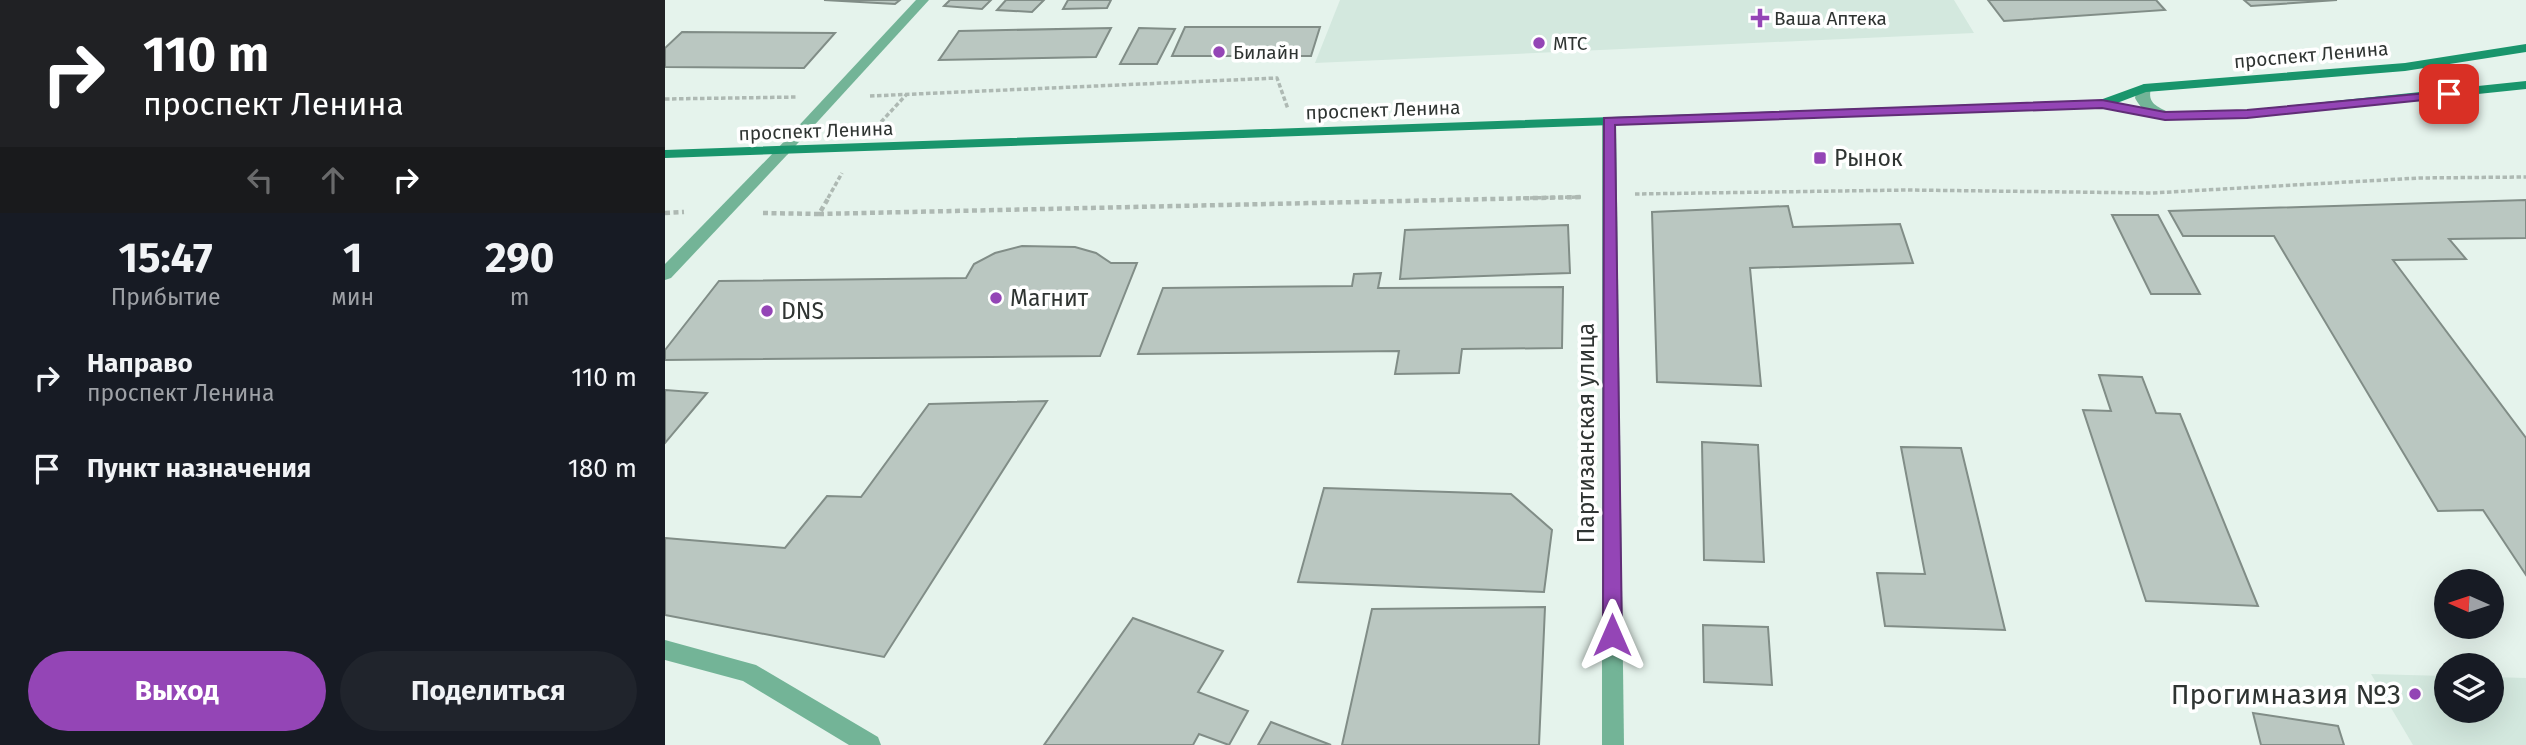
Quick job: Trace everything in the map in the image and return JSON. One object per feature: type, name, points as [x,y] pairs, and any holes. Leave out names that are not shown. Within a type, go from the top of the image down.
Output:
[{"type":"main road","name":"проспект Ленина","points":[[2102,104],[2144,88],[2290,78],[2405,66],[2526,48]]},
{"type":"main road","name":"проспект Ленина","points":[[665,154],[2102,104],[2165,116],[2247,114],[2526,86]]},
{"type":"street","points":[[665,274],[923,0]]},
{"type":"street","points":[[2144,88],[2142,98],[2146,106],[2165,116]]},
{"type":"street","name":"Партизанская улица","points":[[1609,121],[1613,745]]},
{"type":"street","points":[[665,650],[748,673],[870,745]]},
{"type":"path","points":[[665,99],[831,97],[1277,78],[1288,111]]},
{"type":"path","points":[[819,214],[856,149],[907,94]]},
{"type":"path","points":[[665,212],[819,214],[1609,196],[1703,191],[2152,193],[2419,178],[2526,177]]},
{"type":"shaded area","points":[[1340,0],[1954,0],[1974,33],[1315,63]]},
{"type":"shaded area","name":"Прогимназия №3","points":[[2371,674],[2434,676],[2434,723],[2504,723],[2504,677],[2526,678],[2526,745],[2413,745]]},
{"type":"building","points":[[824,0],[900,0],[895,4]]},
{"type":"building","points":[[950,0],[991,0],[982,9],[944,6]]},
{"type":"building","points":[[1006,0],[1044,0],[1032,12],[997,10]]},
{"type":"building","points":[[1068,0],[1111,0],[1107,8],[1063,9]]},
{"type":"building","points":[[1988,0],[2156,0],[2165,10],[2004,21]]},
{"type":"building","points":[[2244,0],[2337,0],[2251,6]]},
{"type":"building","points":[[1185,27],[1320,27],[1311,56],[1172,56]]},
{"type":"building","points":[[1111,28],[1096,57],[939,60],[959,31]]},
{"type":"building","points":[[1139,28],[1175,29],[1157,64],[1120,64]]},
{"type":"building","points":[[682,32],[835,33],[804,68],[665,67],[665,48]]},
{"type":"building","points":[[2526,200],[2526,238],[2449,239],[2466,259],[2393,260],[2526,438],[2526,575],[2483,510],[2438,511],[2274,236],[2183,236],[2169,211]]},
{"type":"building","points":[[1788,206],[1793,227],[1900,224],[1913,263],[1750,268],[1761,386],[1657,382],[1652,212]]},
{"type":"building","points":[[2112,215],[2158,215],[2200,294],[2151,294]]},
{"type":"building","points":[[1568,225],[1570,273],[1400,279],[1405,230]]},
{"type":"building","points":[[1022,246],[1075,247],[1096,253],[1111,263],[1137,263],[1100,356],[665,360],[665,350],[719,281],[966,278],[974,264],[995,253]]},
{"type":"building","points":[[1381,273],[1378,288],[1563,287],[1562,348],[1462,349],[1459,373],[1395,374],[1399,351],[1138,354],[1163,288],[1352,286],[1354,274]]},
{"type":"building","points":[[2099,375],[2142,377],[2156,413],[2180,414],[2258,606],[2146,601],[2083,410],[2111,411]]},
{"type":"building","points":[[665,390],[707,393],[665,443]]},
{"type":"building","points":[[1047,401],[884,657],[665,615],[665,538],[785,548],[827,496],[861,497],[929,404]]},
{"type":"building","points":[[1702,442],[1758,445],[1764,562],[1704,560]]},
{"type":"building","points":[[1901,447],[1961,448],[2005,630],[1885,626],[1877,573],[1925,574]]},
{"type":"building","points":[[1324,488],[1511,494],[1552,530],[1544,592],[1298,582]]},
{"type":"building","points":[[1545,607],[1539,745],[1342,745],[1372,609]]},
{"type":"building","points":[[1133,618],[1223,651],[1198,692],[1248,711],[1229,745],[1199,734],[1193,745],[1044,745]]},
{"type":"building","points":[[1703,625],[1768,627],[1772,685],[1704,682]]},
{"type":"building","points":[[2253,713],[2338,726],[2344,745],[2261,745]]},
{"type":"building","points":[[1271,722],[1331,745],[1258,745]]},
{"type":"place","name":"Ваша Аптека","points":[[1760,18]]},
{"type":"place","name":"МТС","points":[[1539,43]]},
{"type":"place","name":"Билайн","points":[[1219,52]]},
{"type":"place","name":"Рынок","points":[[1820,158]]},
{"type":"place","name":"Магнит","points":[[996,298]]},
{"type":"place","name":"DNS","points":[[767,311]]},
{"type":"place","name":"Прогимназия №3","points":[[2415,694]]},
{"type":"route","points":[[1612,635],[1609,121],[2102,104],[2165,116],[2247,114],[2449,94]]}]
